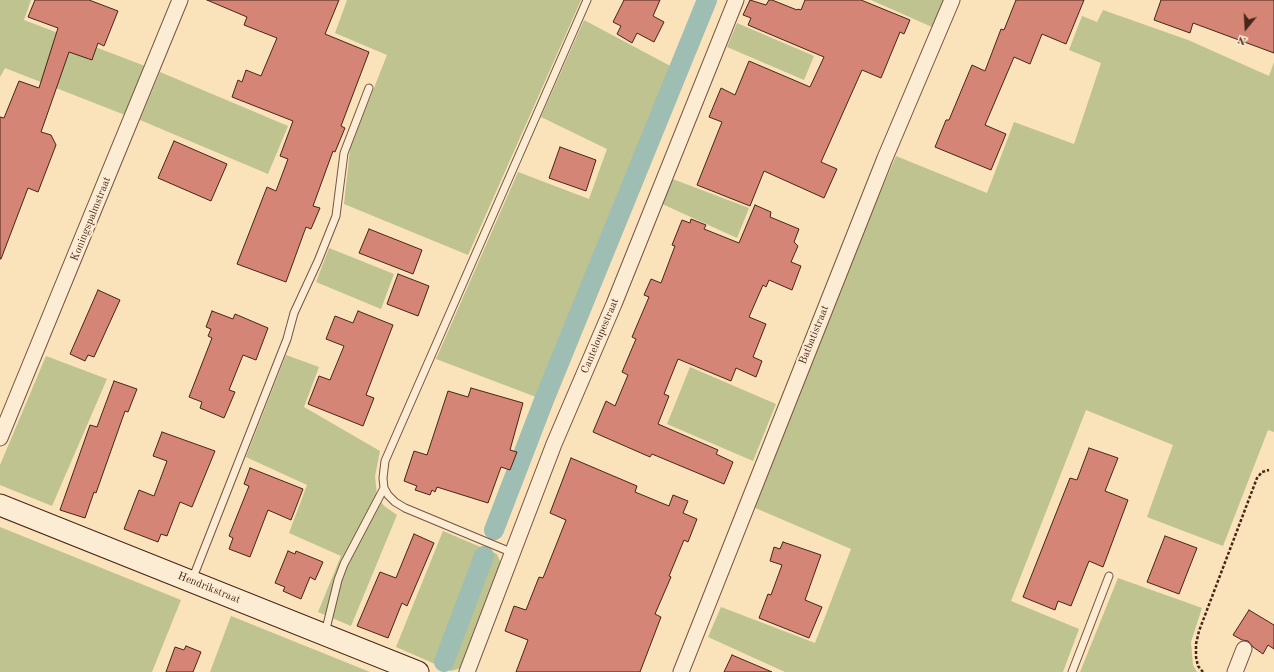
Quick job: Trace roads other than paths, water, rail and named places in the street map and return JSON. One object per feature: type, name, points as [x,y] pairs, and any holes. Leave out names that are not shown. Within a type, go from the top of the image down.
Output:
[{"type":"street","name":"Koningspalmstraat","points":[[0,438],[180,0]]},
{"type":"street","name":"Canteloupestraat","points":[[467,672],[554,444],[614,304],[736,0]]},
{"type":"street","name":"Batbatistraat","points":[[681,672],[885,158],[952,0]]},
{"type":"street","name":"Hendrikstraat","points":[[0,505],[418,672]]},
{"type":"street","points":[[1235,672],[1244,649]]},
{"type":"lane","points":[[513,553],[405,508],[395,502],[384,488],[383,478],[386,461],[587,0]]},
{"type":"lane","points":[[192,581],[287,339],[294,313],[318,261],[336,216],[344,153],[369,88]]},
{"type":"lane","points":[[325,636],[338,580],[344,564],[384,488]]},
{"type":"lane","points":[[1072,672],[1109,576]]},
{"type":"waterway","points":[[494,530],[544,400],[707,0]]},
{"type":"waterway","points":[[444,662],[484,556]]}]
